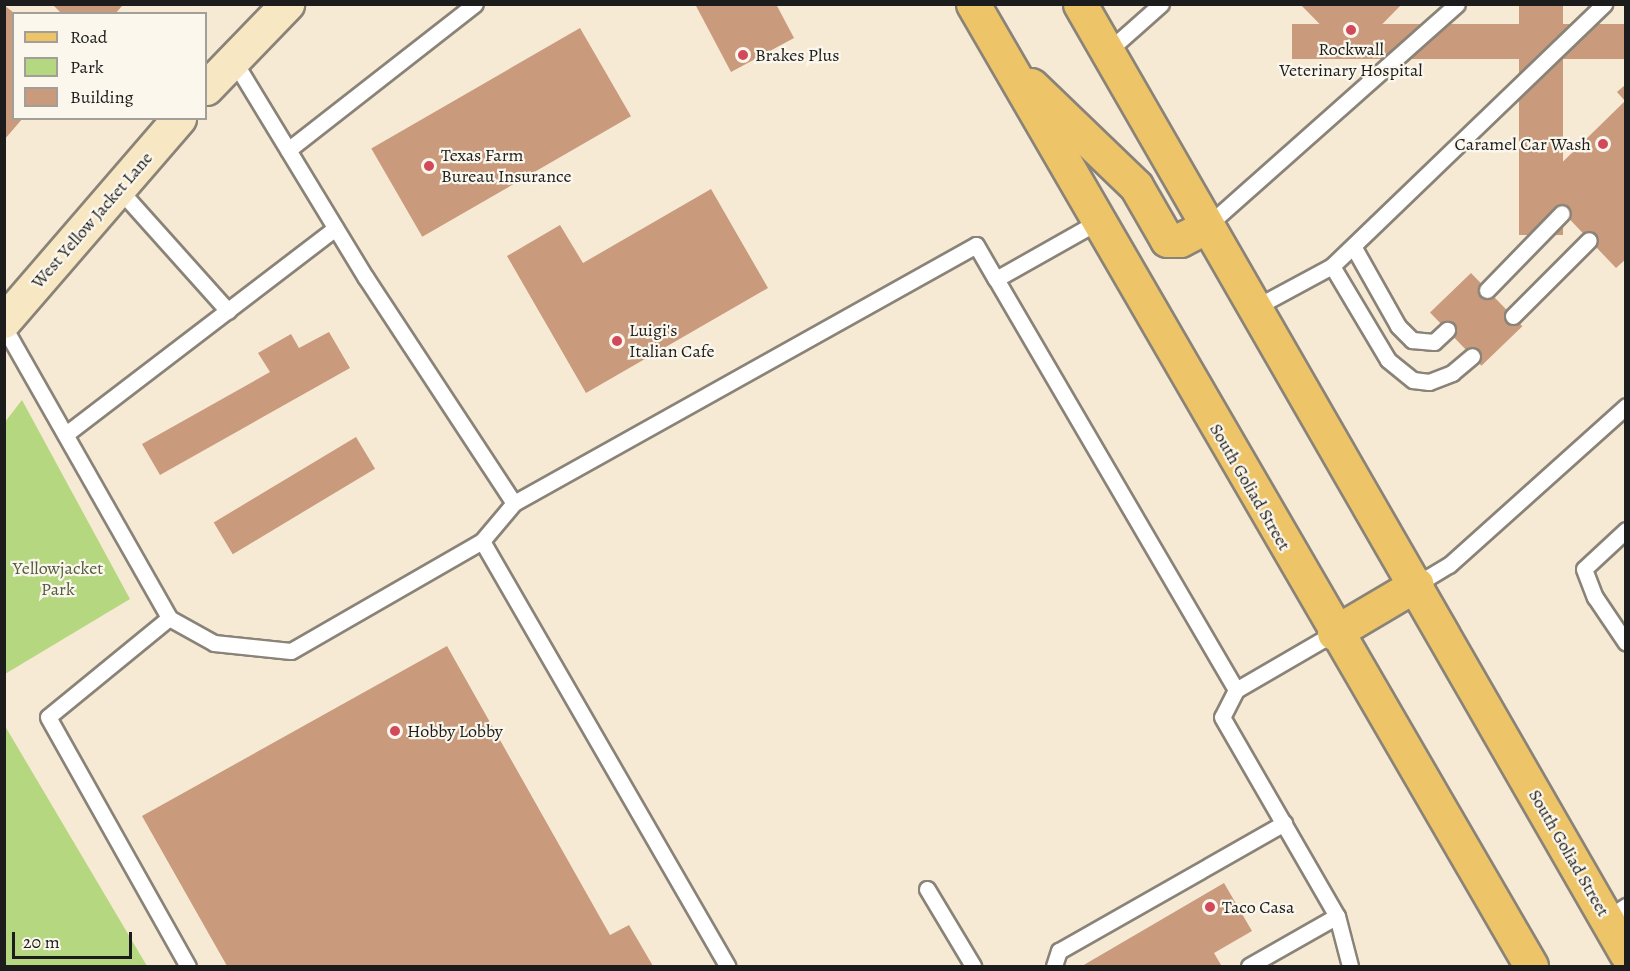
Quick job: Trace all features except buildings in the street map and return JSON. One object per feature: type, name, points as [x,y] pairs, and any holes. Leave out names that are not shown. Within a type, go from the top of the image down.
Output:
[{"type":"main road","name":"South Goliad Street","points":[[973,4],[1522,964]]},
{"type":"main road","name":"South Goliad Street","points":[[1080,4],[1254,308],[1417,584],[1616,912],[1626,953]]},
{"type":"main road","points":[[1004,58],[1136,186],[1167,240],[1180,240],[1207,226]]},
{"type":"main road","points":[[1334,633],[1417,584]]},
{"type":"street","points":[[207,87],[287,4]]},
{"type":"street","name":"West Yellow Jacket Lane","points":[[4,321],[177,120]]},
{"type":"lane","points":[[288,150],[475,4]]},
{"type":"lane","points":[[1107,52],[1161,4]]},
{"type":"lane","points":[[1207,226],[1457,4]]},
{"type":"lane","points":[[1254,308],[1332,266],[1604,4]]},
{"type":"lane","points":[[234,61],[335,228],[514,502]]},
{"type":"lane","points":[[118,188],[228,311]]},
{"type":"lane","points":[[1487,290],[1562,213]]},
{"type":"lane","points":[[996,279],[1097,222]]},
{"type":"lane","points":[[66,435],[335,228]]},
{"type":"lane","points":[[1513,316],[1589,240]]},
{"type":"lane","points":[[4,327],[169,618],[214,643],[291,651],[482,541],[514,502],[976,245],[1236,690]]},
{"type":"lane","points":[[1353,246],[1398,326],[1412,340],[1434,342],[1447,330]]},
{"type":"lane","points":[[1332,266],[1388,360],[1413,380],[1429,382],[1452,373],[1472,356]]},
{"type":"lane","points":[[1417,584],[1449,565],[1626,406]]},
{"type":"lane","points":[[1626,530],[1584,568],[1595,597],[1626,643]]},
{"type":"lane","points":[[482,541],[727,966]]},
{"type":"lane","points":[[169,618],[48,717],[188,966]]},
{"type":"lane","points":[[1334,633],[1236,690],[1222,717],[1337,916],[1350,966]]},
{"type":"lane","points":[[1054,966],[1059,951],[1284,823]]},
{"type":"lane","points":[[927,889],[973,966]]},
{"type":"lane","points":[[1249,966],[1337,916]]},
{"type":"green space","name":"Yellowjacket Park","points":[[22,400],[130,599],[5,674],[5,422]]},
{"type":"green space","points":[[5,726],[147,966],[5,966]]},
{"type":"place","name":"Rockwall Veterinary Hospital","points":[[1351,30]]},
{"type":"place","name":"Brakes Plus","points":[[743,55]]},
{"type":"place","name":"Caramel Car Wash","points":[[1603,144]]},
{"type":"place","name":"Texas Farm Bureau Insurance","points":[[429,166]]},
{"type":"place","name":"Luigi's Italian Cafe","points":[[617,341]]},
{"type":"place","name":"Hobby Lobby","points":[[395,731]]},
{"type":"place","name":"Taco Casa","points":[[1210,907]]}]
